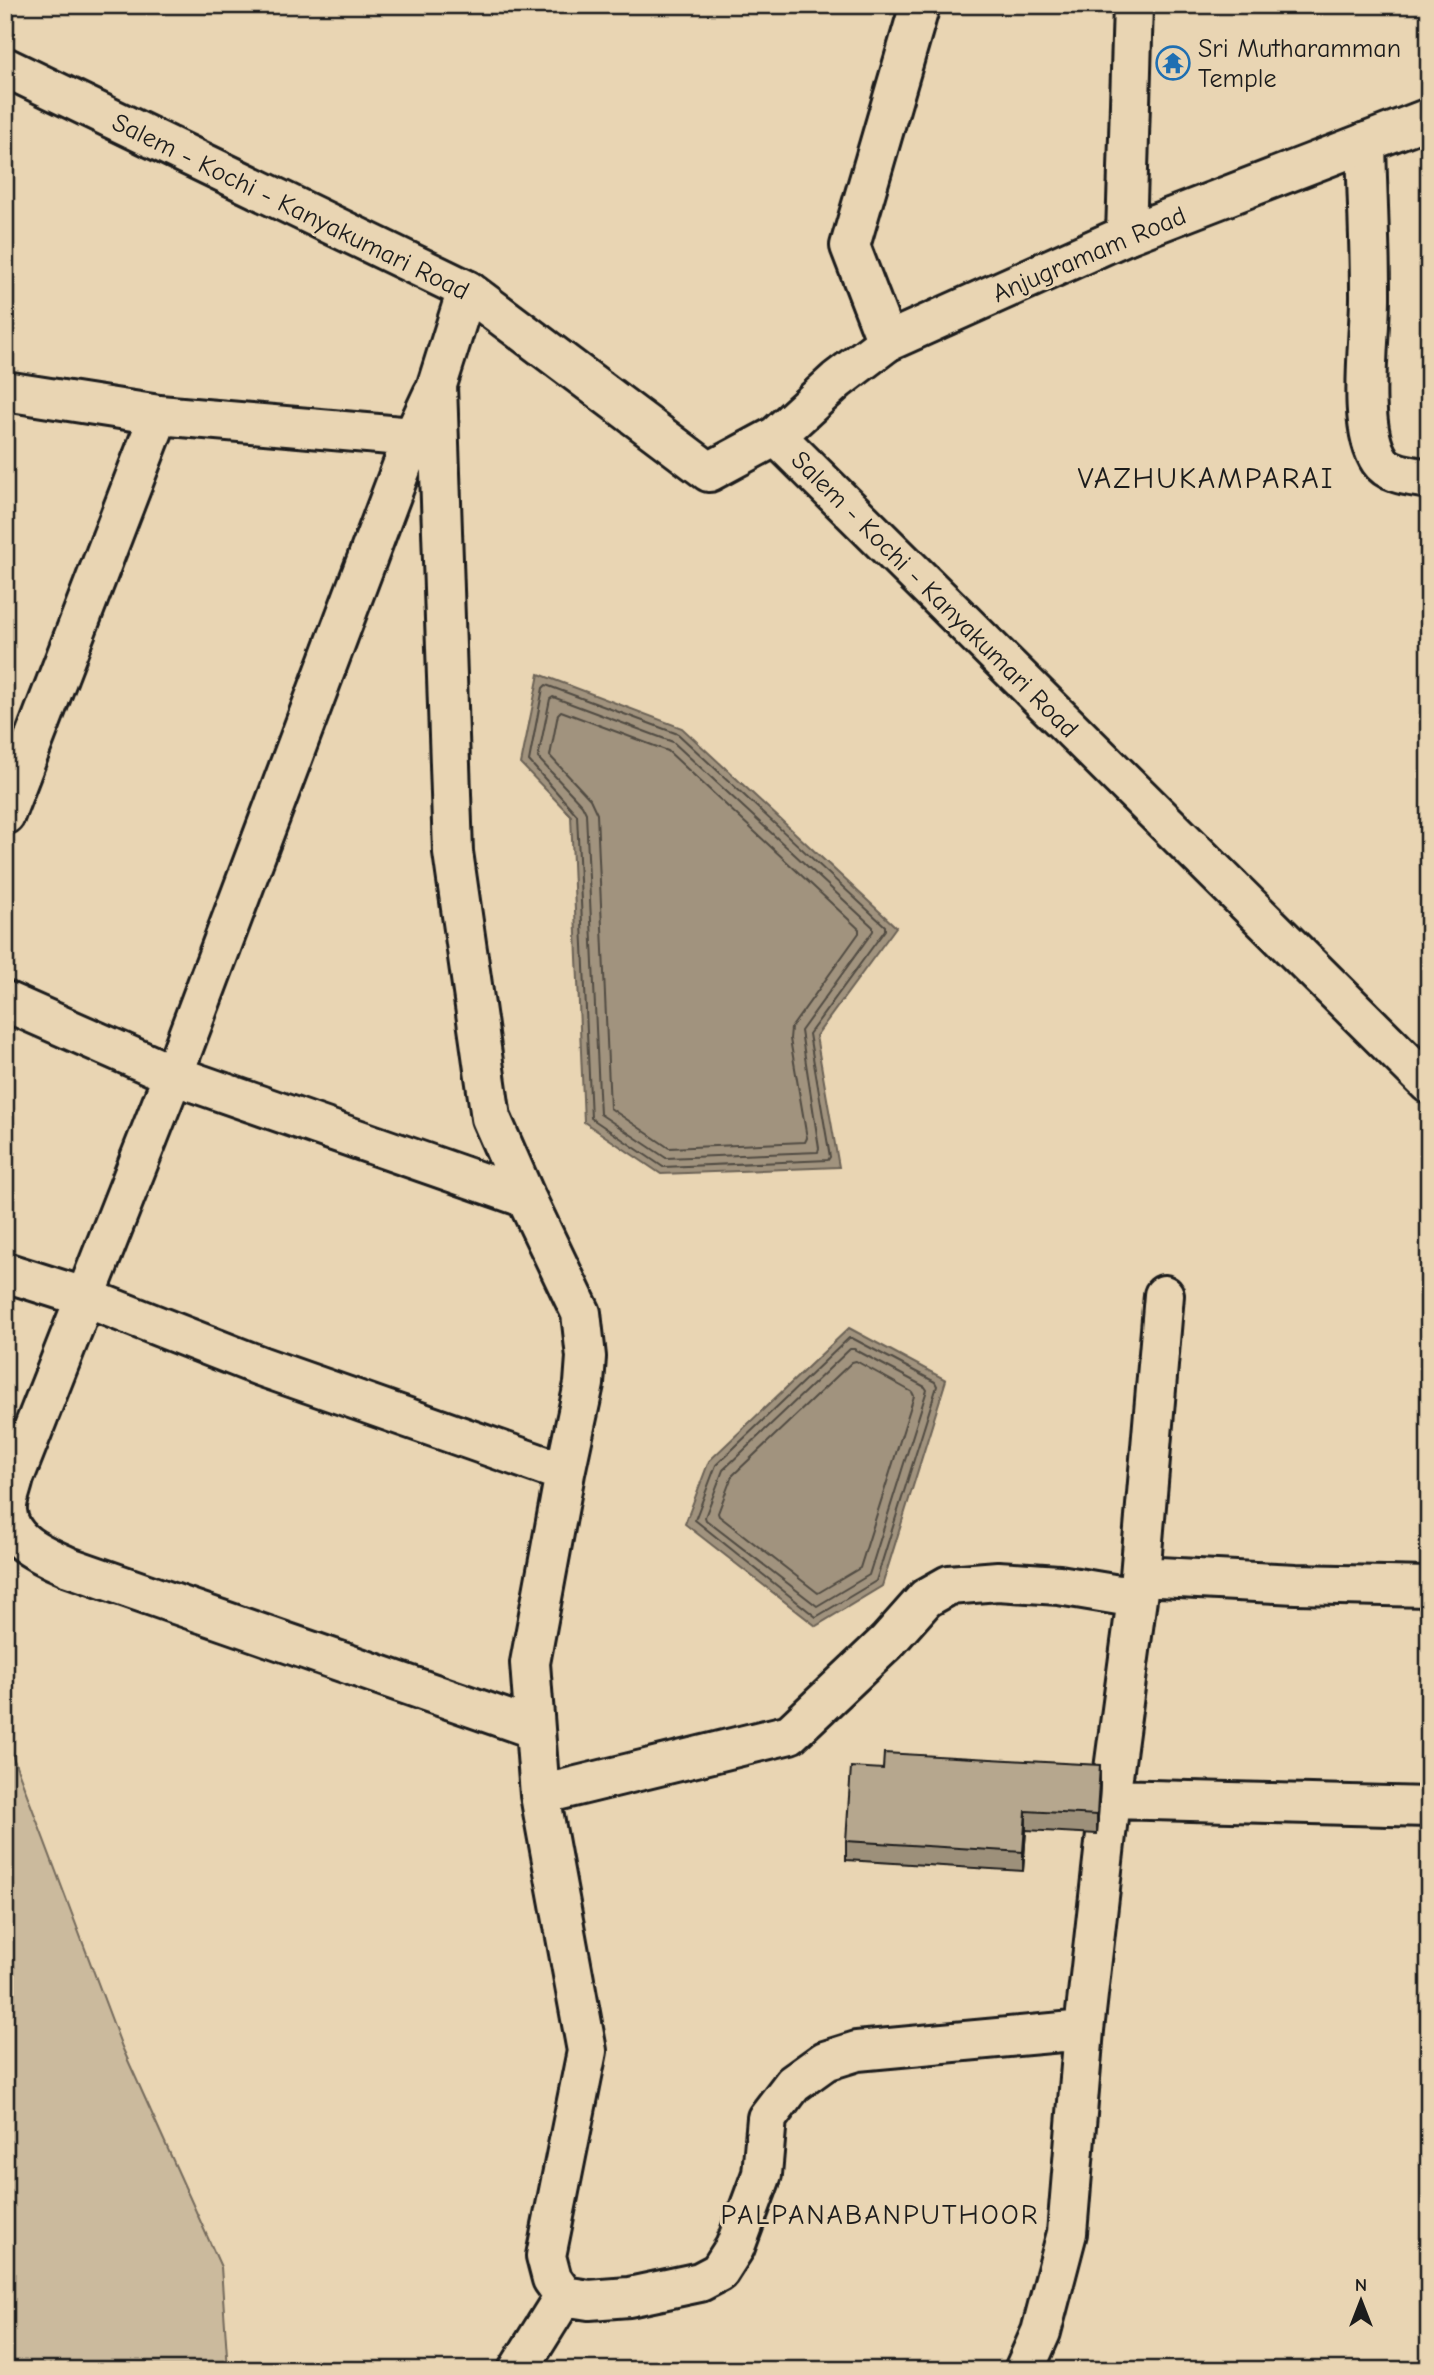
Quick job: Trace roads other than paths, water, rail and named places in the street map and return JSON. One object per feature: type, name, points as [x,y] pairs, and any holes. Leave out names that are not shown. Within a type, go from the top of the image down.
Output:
[{"type":"street","points":[[887,342],[850,246],[920,5]]},
{"type":"street","points":[[1126,235],[1133,5]]},
{"type":"street","name":"Salem - Kochi - Kanyakumari Road","points":[[5,67],[467,290],[709,472],[776,436],[1429,1084]]},
{"type":"street","name":"Anjugramam Road","points":[[776,436],[837,380],[887,342],[1126,235],[1429,118]]},
{"type":"street","points":[[1366,142],[1370,293],[1366,417],[1370,439],[1380,461],[1389,469],[1429,479]]},
{"type":"street","points":[[467,290],[437,385],[413,438],[173,1075],[14,1478],[6,1509],[11,1531],[33,1550],[69,1567],[536,1730]]},
{"type":"street","points":[[437,385],[453,852],[491,1118],[581,1313],[586,1357],[584,1384],[530,1663],[540,1795],[587,2051],[547,2256],[552,2279],[564,2296],[589,2300],[629,2297],[700,2282],[719,2272],[735,2247],[762,2174],[767,2118],[793,2084],[825,2061],[858,2051],[1084,2031]]},
{"type":"street","points":[[5,391],[159,415],[413,438]]},
{"type":"street","points":[[5,815],[159,415]]},
{"type":"street","points":[[5,1001],[173,1075],[526,1198]]},
{"type":"street","points":[[5,1272],[84,1297],[260,1366],[565,1474]]},
{"type":"street","points":[[1024,2370],[1041,2332],[1066,2233],[1084,2031],[1110,1798],[1138,1587],[1164,1295]]},
{"type":"street","points":[[540,1795],[790,1734],[887,1642],[926,1598],[949,1585],[998,1581],[1138,1587],[1296,1584],[1429,1587]]},
{"type":"street","points":[[1110,1798],[1429,1807]]},
{"type":"street","points":[[518,2370],[564,2296]]},
{"type":"water","points":[[539,674],[682,728],[896,927],[816,1036],[839,1167],[661,1174],[584,1122],[571,816],[521,764]]},
{"type":"water","points":[[849,1328],[946,1380],[882,1586],[816,1626],[685,1524],[709,1461]]},
{"type":"place","name":"Sri Mutharamman Temple","points":[[1173,63]]},
{"type":"district","name":"VAZHUKAMPARAI","points":[[1206,478]]},
{"type":"district","name":"PALPANABANPUTHOOR","points":[[880,2214]]}]
